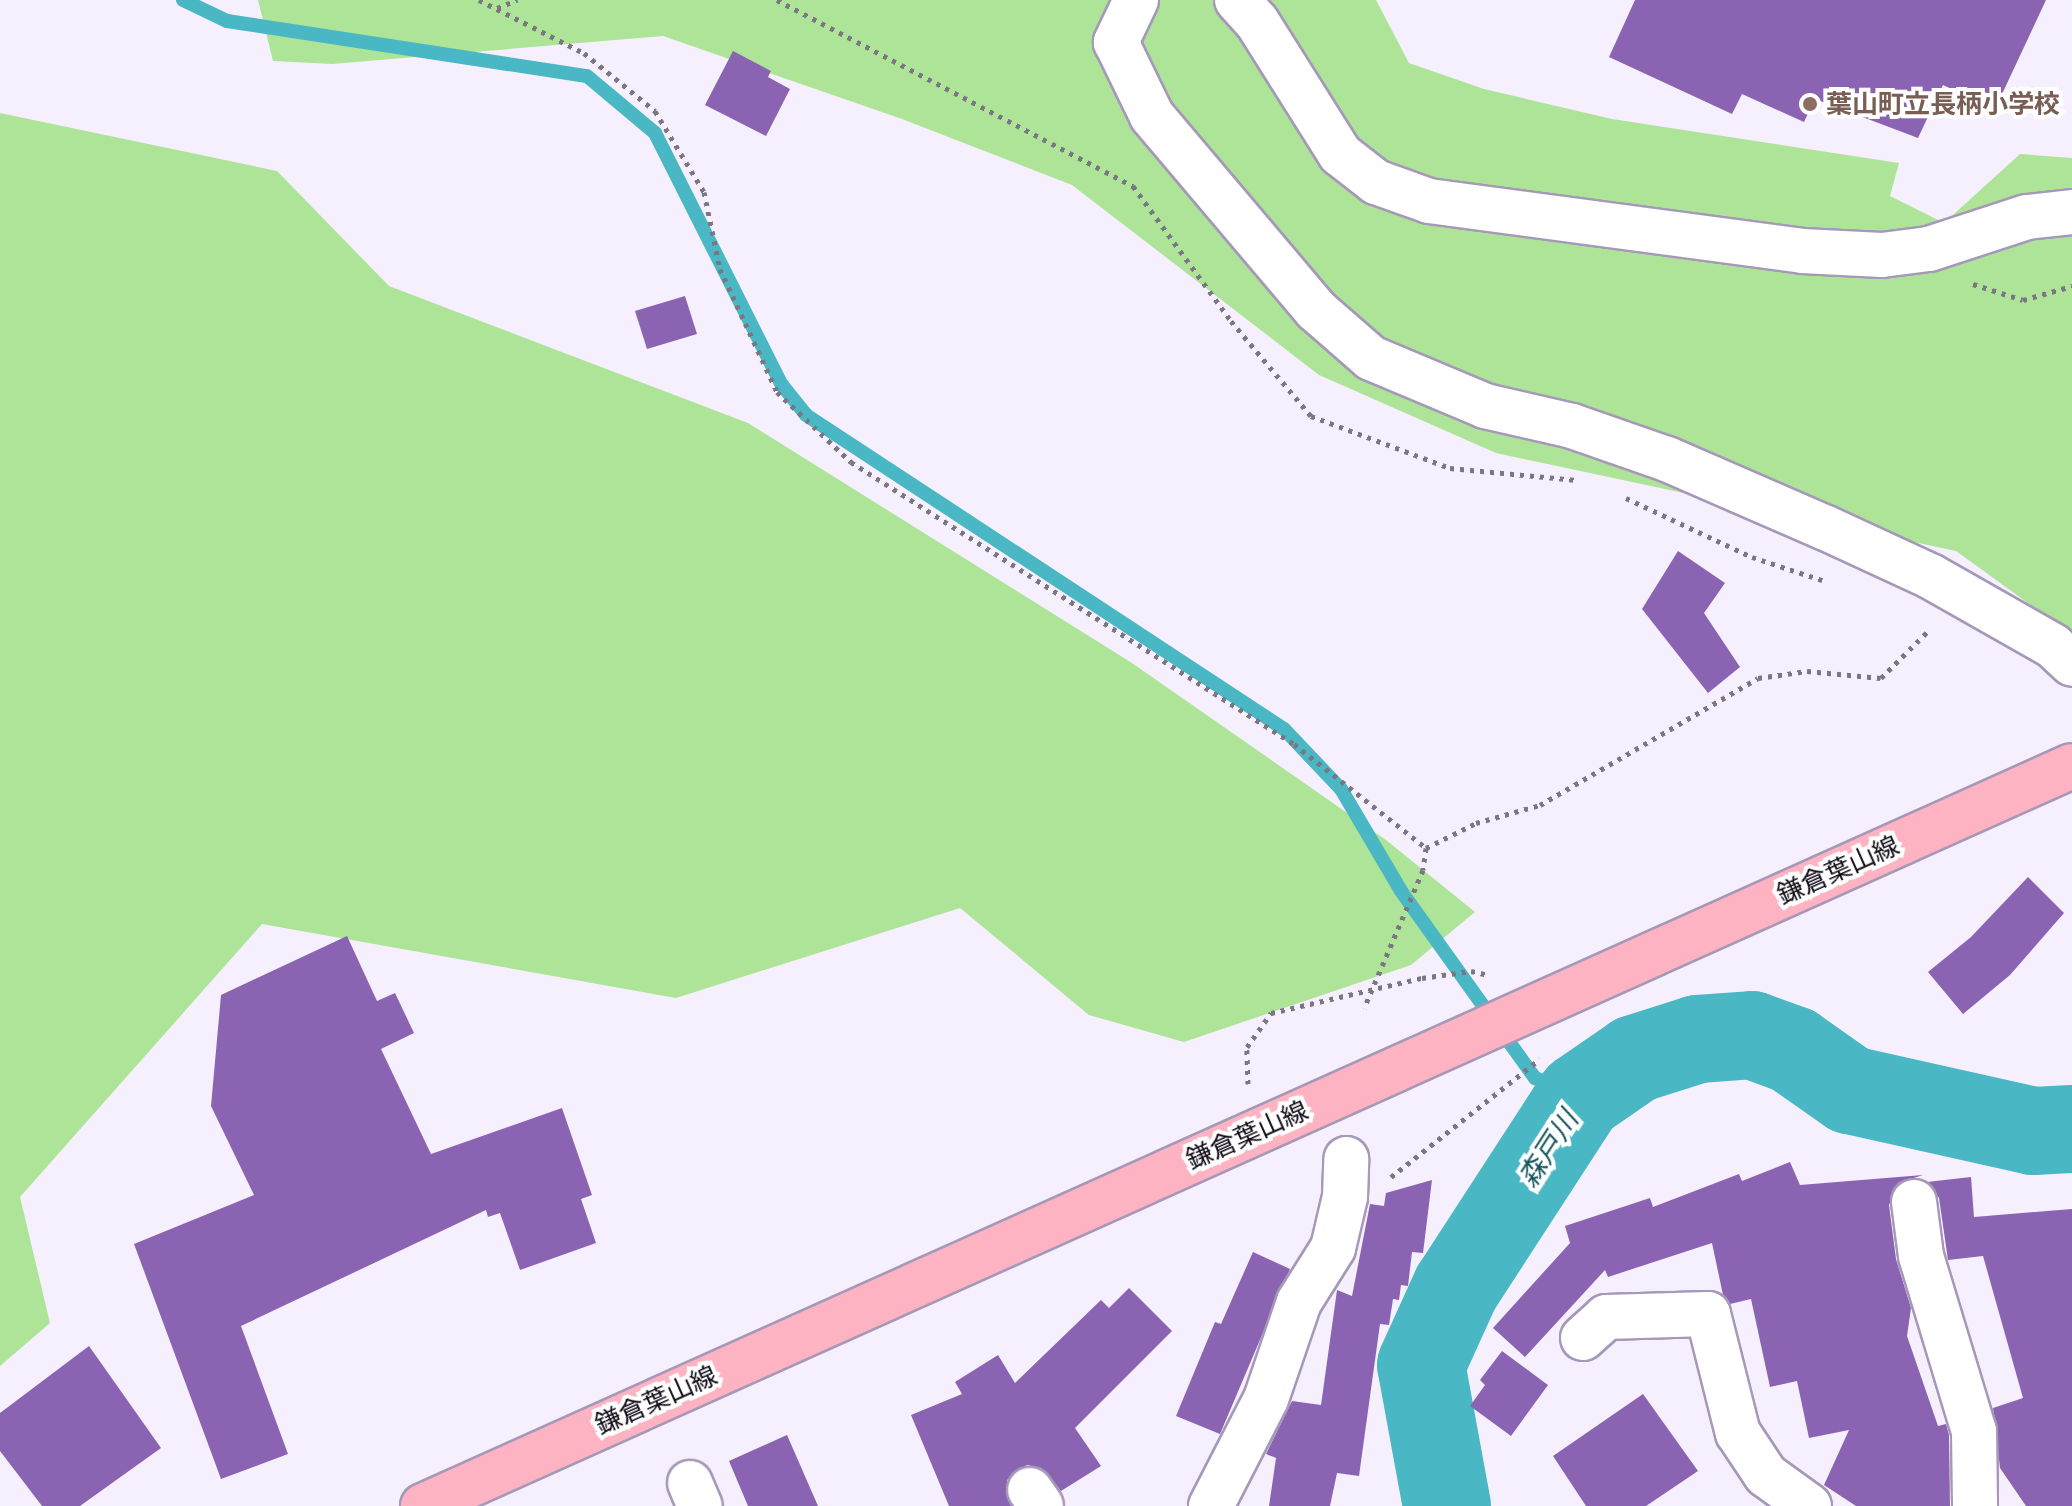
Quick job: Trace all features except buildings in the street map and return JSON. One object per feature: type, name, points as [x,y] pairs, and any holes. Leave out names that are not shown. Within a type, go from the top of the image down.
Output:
[{"type":"main road","name":"鎌倉葉山線","points":[[423,1506],[2072,766]]},
{"type":"street","points":[[1136,0],[1116,42],[1152,116],[1316,310],[1371,358],[1485,406],[1572,426],[1667,459],[1930,576],[2053,646],[2072,664]]},
{"type":"street","points":[[1237,0],[1257,22],[1340,154],[1401,193],[1461,206],[1802,251],[1882,255],[1929,249],[2027,217],[2072,212]]},
{"type":"street","points":[[1211,1506],[1266,1399],[1299,1302],[1333,1248],[1346,1178]]},
{"type":"street","points":[[1914,1202],[1921,1256],[1974,1431],[1975,1506]]},
{"type":"street","points":[[1583,1338],[1606,1317],[1708,1314],[1738,1433],[1766,1475],[1809,1506]]},
{"type":"path","points":[[479,0],[584,53],[655,111],[704,192],[720,269],[777,392],[851,462],[1294,744],[1426,848]]},
{"type":"path","points":[[496,9],[517,0]]},
{"type":"path","points":[[777,0],[1133,186],[1231,321],[1311,416],[1450,468],[1589,482]]},
{"type":"path","points":[[1929,249],[1979,289],[2023,300],[2072,286]]},
{"type":"path","points":[[1616,494],[1752,557],[1815,581],[1830,579]]},
{"type":"path","points":[[1426,848],[1476,823],[1540,805],[1758,678],[1807,671],[1881,678],[1923,632],[1979,605]]},
{"type":"path","points":[[1364,1008],[1423,870],[1426,848]]},
{"type":"path","points":[[1248,1085],[1247,1047],[1271,1013],[1471,971],[1493,976]]},
{"type":"path","points":[[1346,1178],[1396,1174],[1548,1053]]},
{"type":"green space","points":[[258,0],[1376,0],[1409,63],[1484,89],[1612,119],[1899,163],[1890,196],[1944,223],[2020,154],[2072,158],[2072,635],[1956,551],[1496,453],[1319,375],[1072,185],[902,119],[663,36],[332,64],[273,61]]},
{"type":"green space","points":[[0,113],[277,171],[389,286],[748,423],[1132,663],[1386,840],[1475,912],[1411,965],[1184,1042],[1089,1015],[960,908],[676,998],[262,924],[20,1197],[50,1323],[0,1366]]},
{"type":"waterway","points":[[183,0],[227,21],[587,76],[655,133],[782,385],[806,415],[1284,729],[1341,789],[1401,891],[1535,1078],[1580,1097]]},
{"type":"waterway","name":"森戸川","points":[[1447,1506],[1421,1365],[1456,1288],[1580,1097],[1635,1059],[1698,1039],[1752,1035],[1793,1050],[1850,1090],[2033,1131],[2072,1129]]},
{"type":"place","name":"葉山町立長柄小学校","points":[[1810,104]]}]
